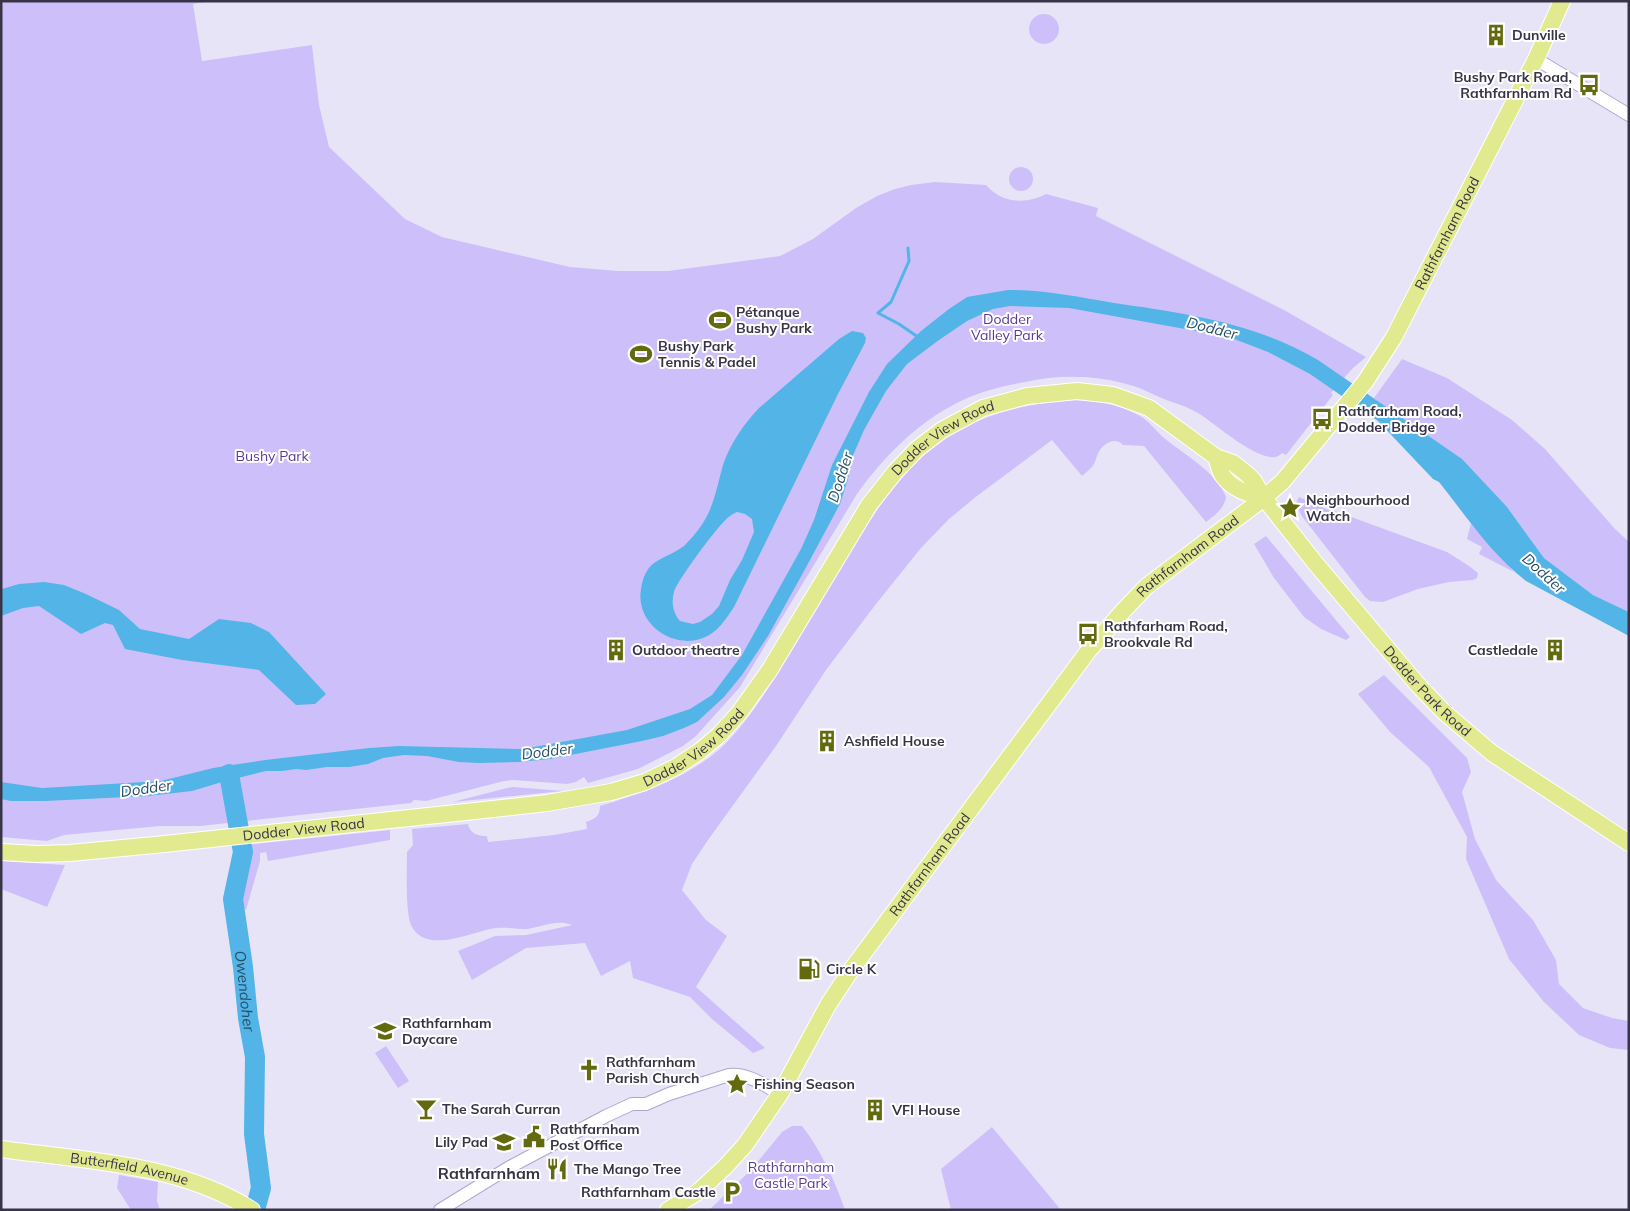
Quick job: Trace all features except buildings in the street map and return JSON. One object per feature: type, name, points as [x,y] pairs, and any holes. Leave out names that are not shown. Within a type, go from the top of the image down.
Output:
[{"type":"main road","name":"Rathfarnham Road","points":[[689,1210],[704,1198],[752,1150],[771,1117],[780,1094],[821,1018],[850,970],[1089,650],[1147,586],[1264,498],[1289,474],[1348,405],[1365,382],[1394,337],[1536,59],[1562,1]]},
{"type":"main road","name":"Dodder View Road","points":[[1,852],[70,853],[548,803],[628,788],[645,782],[676,767],[719,735],[748,702],[859,521],[895,472],[917,450],[942,430],[983,408],[1013,399],[1077,391],[1107,394],[1138,403],[1149,408],[1216,457],[1222,475],[1236,488],[1243,493],[1264,498]]},
{"type":"main road","name":"Dodder Park Road","points":[[1264,498],[1316,564],[1418,685],[1458,726],[1519,772],[1629,843]]},
{"type":"main road","name":"Rathfarnham Road","points":[[668,1210],[698,1192],[726,1166],[780,1094]]},
{"type":"main road","name":"Butterfield Avenue","points":[[1,1149],[117,1163],[150,1170],[200,1184],[226,1195],[250,1209]]},
{"type":"street","points":[[1536,59],[1629,115]]},
{"type":"street","points":[[440,1210],[508,1168],[632,1104],[646,1104],[729,1075],[738,1074],[745,1075],[780,1094]]},
{"type":"green space","name":"Bushy Park","points":[[1,1],[211,1],[193,4],[202,61],[312,45],[319,105],[329,147],[405,219],[442,237],[570,267],[618,271],[668,271],[780,256],[813,239],[856,208],[877,196],[895,189],[935,182],[986,185],[999,196],[1006,199],[1030,200],[1046,194],[1098,208],[1096,216],[1284,310],[1366,357],[1352,369],[1331,393],[1333,395],[1286,455],[1282,453],[1275,457],[1264,456],[1239,443],[1204,417],[1188,408],[1120,382],[1079,377],[1039,379],[986,391],[947,408],[904,440],[879,466],[857,494],[740,687],[696,736],[683,746],[638,769],[588,783],[584,777],[576,782],[567,784],[504,781],[426,801],[414,800],[411,803],[200,826],[160,826],[64,835],[47,841],[1,837]]},
{"type":"green space","points":[[1044,14],[1055,18],[1059,29],[1055,40],[1044,44],[1033,40],[1029,29],[1033,18]]},
{"type":"green space","points":[[1021,167],[1026,168],[1032,174],[1032,184],[1026,190],[1021,191],[1016,190],[1010,184],[1009,179],[1010,174],[1016,168]]},
{"type":"green space","points":[[1402,359],[1447,378],[1512,420],[1545,449],[1615,529],[1629,542],[1629,612],[1593,595],[1544,558],[1507,507],[1374,398]]},
{"type":"green space","points":[[1074,400],[1100,402],[1116,406],[1143,418],[1163,437],[1199,464],[1215,479],[1226,497],[1223,505],[1206,522],[1144,446],[1123,445],[1118,441],[1108,443],[1100,450],[1093,466],[1082,476],[1052,440],[949,519],[921,548],[826,670],[776,746],[692,864],[682,890],[706,920],[727,936],[696,987],[765,1048],[753,1053],[712,1019],[690,997],[633,978],[630,961],[601,976],[585,943],[526,948],[472,980],[458,951],[495,936],[526,935],[572,925],[566,923],[527,929],[496,928],[438,940],[427,939],[418,934],[411,925],[407,900],[407,852],[413,845],[412,829],[468,824],[475,834],[487,836],[488,842],[554,835],[587,829],[586,822],[596,817],[600,806],[649,790],[680,776],[709,758],[732,737],[750,715],[789,655],[870,520],[909,470],[941,441],[959,430],[990,416],[1025,406]]},
{"type":"green space","points":[[1299,497],[1326,509],[1447,552],[1478,573],[1477,578],[1418,589],[1383,602],[1370,601],[1301,515],[1296,503]]},
{"type":"green space","points":[[1471,523],[1514,572],[1479,554],[1482,547],[1467,539]]},
{"type":"green space","points":[[1266,536],[1350,637],[1346,640],[1321,629],[1304,617],[1274,578],[1254,544]]},
{"type":"green space","points":[[1384,675],[1467,758],[1471,772],[1462,792],[1475,839],[1496,880],[1533,920],[1556,960],[1559,984],[1583,1008],[1612,1018],[1629,1021],[1629,1050],[1610,1048],[1579,1035],[1544,1002],[1509,959],[1466,859],[1467,837],[1429,767],[1390,732],[1358,694]]},
{"type":"green space","points":[[507,788],[563,791],[453,802]]},
{"type":"green space","points":[[390,830],[390,840],[268,861],[266,852],[260,853],[260,861],[246,910],[235,899],[245,863],[245,845]]},
{"type":"green space","points":[[1,861],[65,865],[47,907],[1,889]]},
{"type":"green space","points":[[386,1046],[409,1081],[398,1088],[375,1053]]},
{"type":"green space","name":"Rathfarnham Castle Park","points":[[792,1126],[802,1126],[815,1145],[832,1177],[845,1210],[709,1210],[750,1171],[782,1132]]},
{"type":"green space","points":[[992,1127],[1061,1210],[951,1210],[941,1169]]},
{"type":"green space","points":[[119,1175],[158,1182],[157,1201],[160,1210],[131,1210],[117,1188]]},
{"type":"water","name":"Dodder","points":[[1008,290],[1061,294],[1219,321],[1270,337],[1318,360],[1462,459],[1507,507],[1544,558],[1593,595],[1629,612],[1629,636],[1526,581],[1491,547],[1439,482],[1433,479],[1378,421],[1310,374],[1268,352],[1229,337],[1069,308],[1010,306],[993,309],[967,321],[939,340],[907,364],[886,391],[864,430],[851,460],[848,479],[840,504],[768,636],[742,675],[724,697],[697,722],[663,736],[550,759],[479,763],[404,755],[383,758],[368,764],[349,767],[266,771],[192,791],[148,796],[45,801],[11,801],[1,799],[1,782],[42,788],[161,781],[213,768],[265,760],[399,746],[523,749],[627,730],[690,709],[712,695],[742,655],[801,549],[814,520],[832,465],[869,392],[887,364],[921,331],[967,297]]},
{"type":"water","points":[[852,331],[863,333],[866,338],[734,607],[717,629],[708,636],[691,641],[668,637],[650,623],[644,613],[641,589],[647,571],[657,561],[684,546],[701,526],[713,503],[727,454],[748,420],[759,408],[839,339]],"holes":[[[737,512],[745,514],[752,519],[754,532],[719,606],[712,614],[700,622],[693,624],[680,621],[674,611],[673,596],[683,576],[725,520]]]},
{"type":"water","points":[[44,582],[64,585],[119,610],[140,629],[189,639],[219,619],[251,623],[269,632],[326,694],[315,704],[296,705],[259,670],[182,660],[125,649],[113,625],[105,623],[81,634],[39,606],[23,608],[1,616],[2,589],[19,584]]},
{"type":"waterway","points":[[908,248],[909,261],[891,302],[878,313],[918,337]]},
{"type":"waterway","name":"Owendoher","points":[[229,774],[243,852],[233,899],[248,1018],[255,1057],[254,1134],[261,1188],[255,1210]]},
{"type":"waterway","name":"Owendoher","points":[[261,1188],[264,1192]]},
{"type":"place","name":"Dunville","points":[[1496,35]]},
{"type":"place","name":"Bushy Park Road, Rathfarnham Rd","points":[[1589,85]]},
{"type":"place","name":"Pétanque Bushy Park","points":[[720,320]]},
{"type":"place","name":"Bushy Park Tennis & Padel","points":[[641,354]]},
{"type":"place","name":"Rathfarham Road, Dodder Bridge","points":[[1322,419]]},
{"type":"place","name":"Neighbourhood Watch","points":[[1290,508]]},
{"type":"place","name":"Rathfarham Road, Brookvale Rd","points":[[1088,634]]},
{"type":"place","name":"Outdoor theatre","points":[[616,650]]},
{"type":"place","name":"Castledale","points":[[1555,650]]},
{"type":"place","name":"Ashfield House","points":[[827,741]]},
{"type":"place","name":"Circle K","points":[[809,969]]},
{"type":"place","name":"Rathfarnham Daycare","points":[[385,1031]]},
{"type":"place","name":"Rathfarnham Parish Church","points":[[589,1070]]},
{"type":"place","name":"Fishing Season","points":[[737,1084]]},
{"type":"place","name":"The Sarah Curran","points":[[426,1109]]},
{"type":"place","name":"VFI House","points":[[875,1110]]},
{"type":"place","name":"Rathfarnham Post Office","points":[[534,1137]]},
{"type":"place","name":"Lily Pad","points":[[504,1142]]},
{"type":"place","name":"The Mango Tree","points":[[557,1169]]},
{"type":"place","name":"Rathfarnham Castle","points":[[732,1192]]},
{"type":"district","name":"Rathfarnham","points":[[489,1173]]},
{"type":"park label","name":"Dodder Valley Park","points":[[1007,328]]}]
